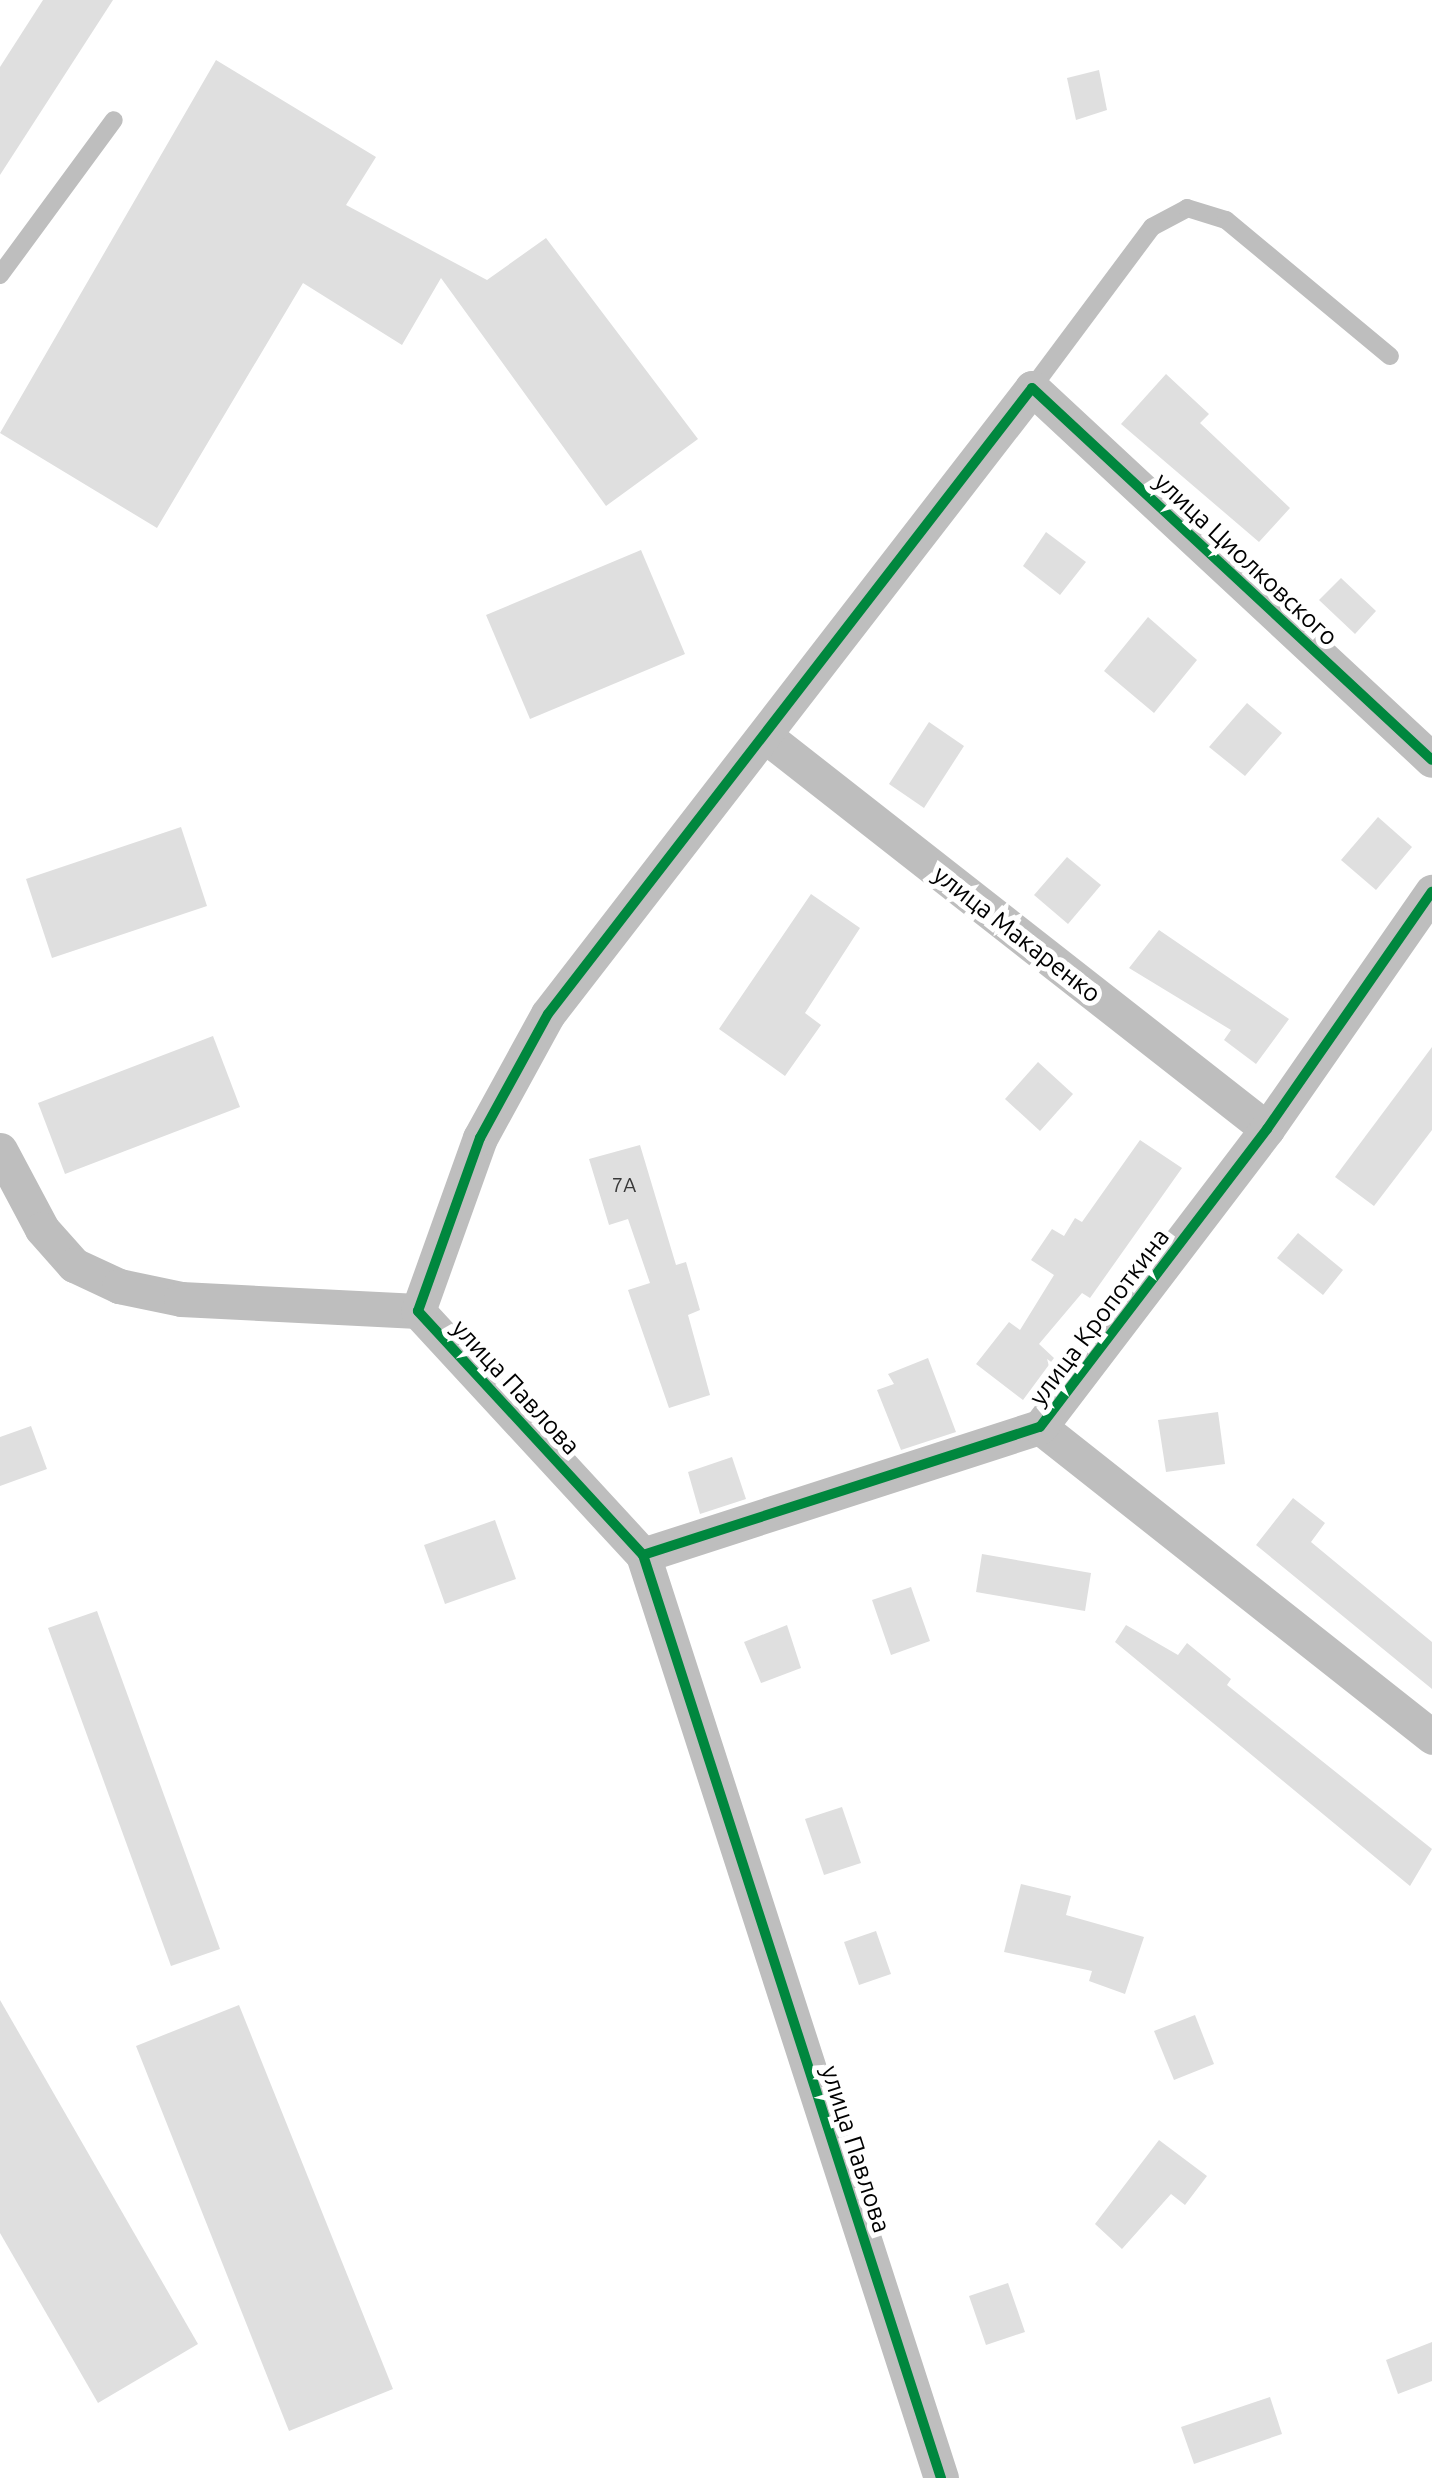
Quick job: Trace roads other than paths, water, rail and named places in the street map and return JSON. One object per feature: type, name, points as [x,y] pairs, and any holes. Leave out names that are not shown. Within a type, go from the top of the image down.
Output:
[{"type":"street","name":"улица Павлова","points":[[941,2478],[643,1555],[418,1311],[480,1138],[548,1014],[634,895],[768,738],[1032,388]]},
{"type":"street","name":"улица Циолковского","points":[[1032,388],[1432,760]]},
{"type":"street","name":"улица Макаренко","points":[[768,738],[1267,1129]]},
{"type":"street","name":"улица Кропоткина","points":[[643,1555],[1040,1427],[1267,1129],[1432,892]]},
{"type":"street","points":[[0,1150],[42,1229],[74,1265],[119,1286],[181,1299],[418,1311]]},
{"type":"street","points":[[1040,1427],[1432,1737]]},
{"type":"lane","points":[[0,275],[114,120]]},
{"type":"lane","points":[[1032,388],[1152,227],[1188,208],[1226,220],[1390,356]]}]
